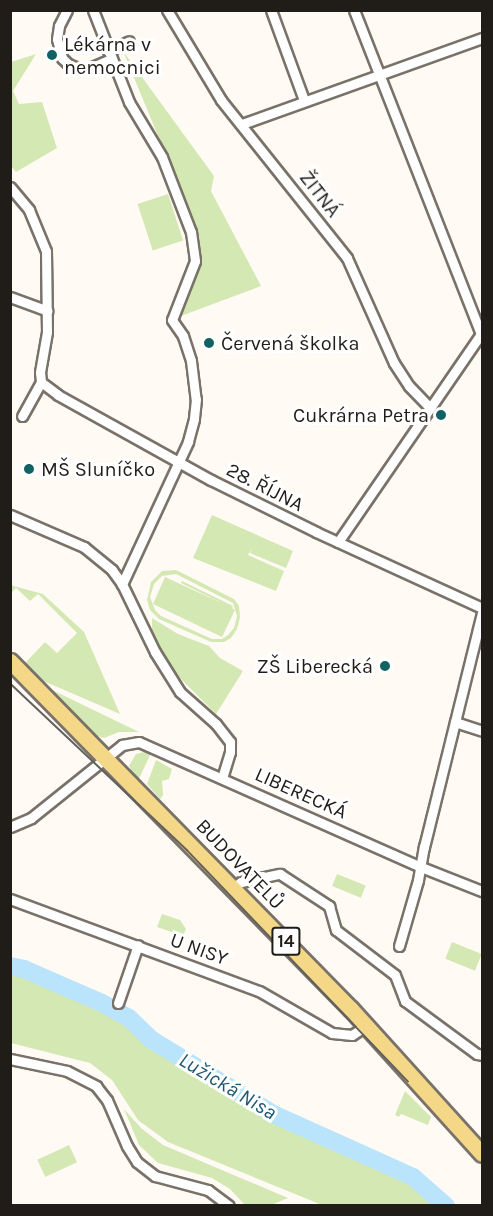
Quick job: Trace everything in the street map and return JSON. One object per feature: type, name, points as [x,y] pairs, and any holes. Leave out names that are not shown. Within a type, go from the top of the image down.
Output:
[{"type":"main road","name":"BUDOVATELŮ","points":[[10,661],[108,758],[367,1025],[483,1154]]},
{"type":"street","points":[[93,10],[129,102],[162,157],[190,232],[195,261],[172,320],[183,336],[191,361],[196,401],[194,419],[188,442],[122,584]]},
{"type":"street","name":"ŽITNÁ","points":[[167,10],[221,100],[347,258],[394,363],[409,386],[429,407]]},
{"type":"street","points":[[271,10],[304,100]]},
{"type":"street","points":[[338,542],[429,407],[482,335],[354,10]]},
{"type":"street","points":[[64,15],[58,33],[58,50],[68,64],[80,69],[90,68],[129,41]]},
{"type":"street","points":[[242,124],[483,38]]},
{"type":"street","points":[[10,187],[29,210],[46,251],[48,311],[41,382],[22,416]]},
{"type":"street","points":[[10,297],[48,311]]},
{"type":"street","name":"28. ŘÍJNA","points":[[41,382],[57,395],[178,462],[338,542],[483,610]]},
{"type":"street","points":[[188,442],[191,406],[196,401]]},
{"type":"street","points":[[10,515],[84,547],[101,558],[122,584],[155,651],[180,692],[216,724],[230,742],[230,752],[222,777]]},
{"type":"street","points":[[399,946],[421,867],[483,610]]},
{"type":"street","points":[[455,722],[483,731]]},
{"type":"street","name":"LIBERECKÁ","points":[[10,827],[31,818],[122,745],[139,742],[421,867],[483,891]]},
{"type":"street","points":[[234,887],[241,882],[280,874],[329,906],[336,930],[395,975],[405,1001],[477,1054],[483,1055]]},
{"type":"street","name":"U NISY","points":[[10,898],[259,991],[332,1033],[352,1035],[367,1025]]},
{"type":"street","points":[[118,1003],[138,945]]},
{"type":"street","points":[[10,1059],[67,1071],[96,1086],[107,1100],[127,1146],[137,1162],[155,1176],[208,1190],[229,1206]]},
{"type":"green space","points":[[123,51],[214,176],[211,191],[261,286],[181,316],[201,266],[199,235]]},
{"type":"green space","points":[[36,54],[13,91],[19,104],[42,102],[57,148],[16,172],[11,166],[11,62]]},
{"type":"green space","points":[[168,194],[183,241],[153,250],[138,204]]},
{"type":"green space","points":[[212,515],[293,551],[286,568],[250,553],[252,548],[248,555],[284,571],[276,591],[193,558]]},
{"type":"green space","points":[[176,570],[234,599],[239,606],[240,617],[237,629],[231,638],[224,642],[211,642],[159,619],[150,610],[147,600],[151,582],[162,571]],"holes":[[[176,574],[233,603],[237,616],[234,628],[222,639],[212,639],[161,616],[155,610],[150,597],[154,584],[162,576]]]},
{"type":"green space","points":[[165,577],[226,605],[181,583],[182,581],[233,606],[235,610],[222,637],[153,604]]},
{"type":"green space","points":[[10,585],[43,594],[84,632],[120,714],[41,680],[25,663],[45,642],[57,653],[77,633],[38,594],[30,601],[16,588],[11,593]]},
{"type":"green space","points":[[152,618],[178,634],[209,646],[220,658],[243,671],[216,714],[178,676],[152,631]]},
{"type":"green space","points":[[46,687],[139,732],[119,732],[104,738],[94,735]]},
{"type":"green space","points":[[151,753],[138,781],[129,766],[136,754]]},
{"type":"green space","points":[[156,760],[172,769],[169,779],[162,781],[163,795],[160,799],[147,784]]},
{"type":"green space","points":[[337,874],[366,886],[361,898],[332,886]]},
{"type":"green space","points":[[162,914],[180,920],[186,929],[183,936],[157,927]]},
{"type":"green space","points":[[452,942],[482,954],[475,971],[445,959]]},
{"type":"green space","points":[[11,973],[36,979],[120,1019],[168,1056],[273,1120],[398,1175],[440,1205],[322,1205],[168,1142],[138,1120],[112,1080],[90,1063],[11,1043]]},
{"type":"green space","points":[[405,1091],[431,1117],[428,1125],[401,1114],[399,1117],[395,1115]]},
{"type":"green space","points":[[124,1109],[141,1128],[163,1145],[288,1198],[271,1205],[245,1205],[230,1189],[212,1178],[158,1163],[139,1145]]},
{"type":"green space","points":[[69,1145],[77,1162],[45,1177],[37,1160]]},
{"type":"waterway","name":"Lužická Nisa","points":[[10,966],[24,969],[102,1003],[129,1018],[152,1040],[273,1114],[413,1177],[446,1206]]},
{"type":"tram line","points":[[10,683],[187,850],[408,1081]]},
{"type":"place","name":"Lékárna v nemocnici","points":[[52,55]]},
{"type":"place","name":"Červená školka","points":[[209,343]]},
{"type":"place","name":"Cukrárna Petra","points":[[441,415]]},
{"type":"place","name":"MŠ Sluníčko","points":[[29,469]]},
{"type":"place","name":"ZŠ Liberecká","points":[[385,666]]}]
